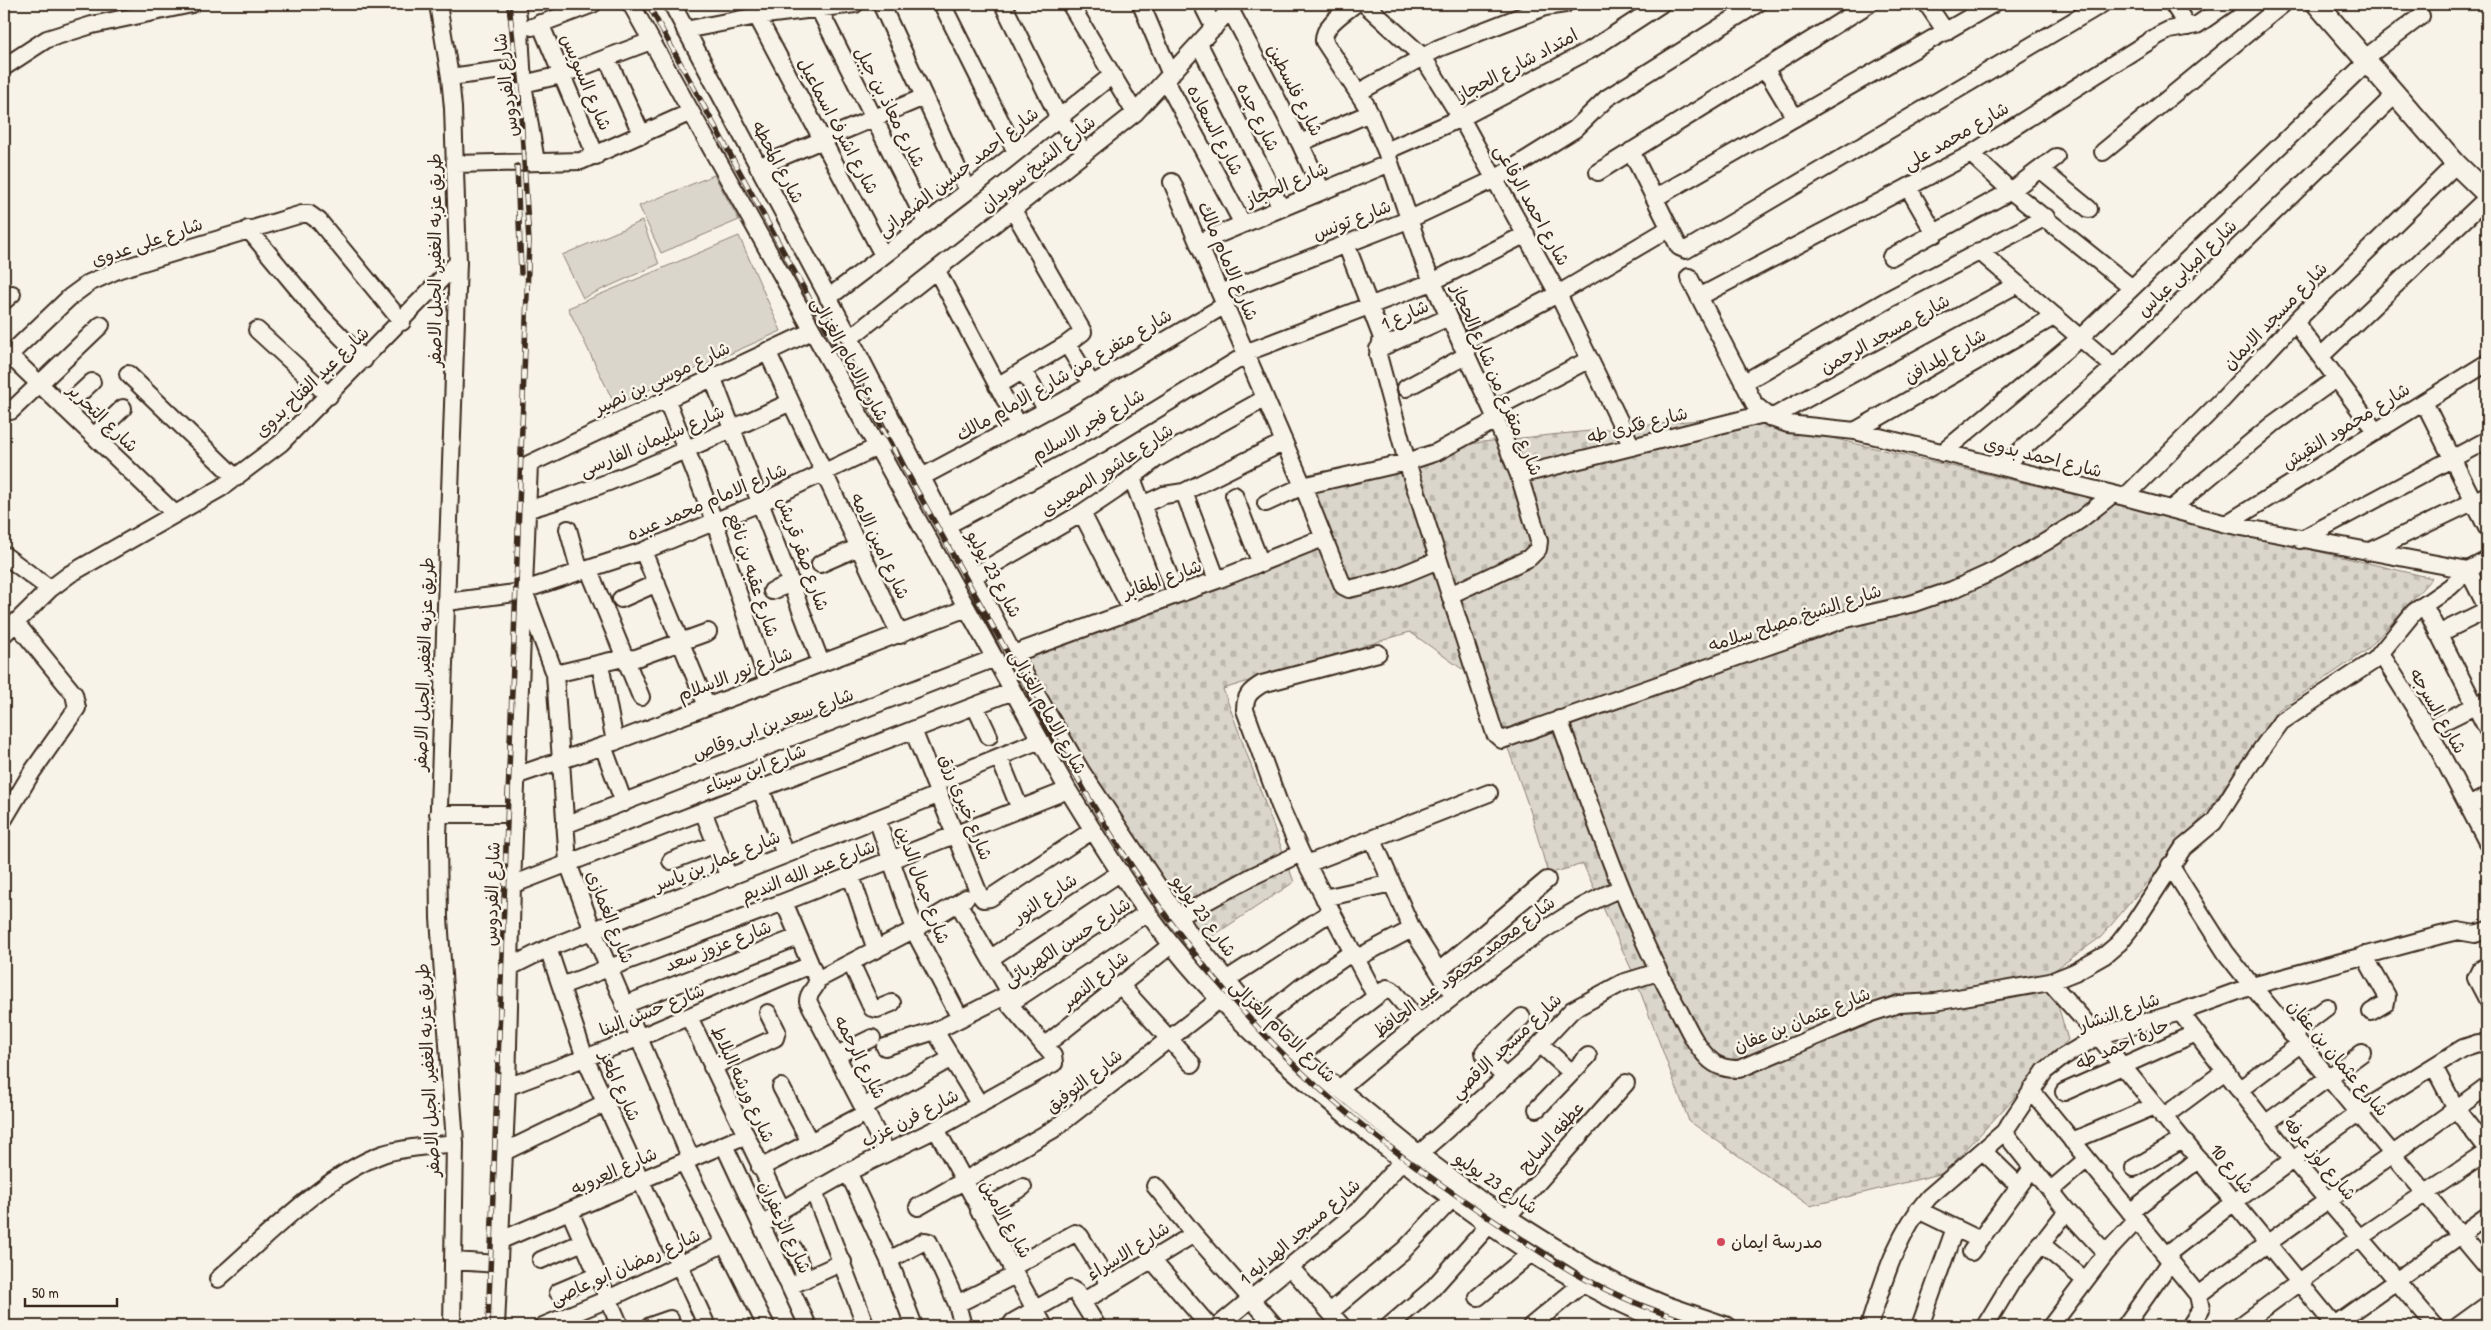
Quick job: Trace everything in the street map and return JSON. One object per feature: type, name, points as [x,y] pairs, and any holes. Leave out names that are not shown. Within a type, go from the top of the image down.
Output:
[{"type":"main road","points":[[2318,4],[2456,164],[2487,194]]},
{"type":"street","points":[[4,66],[47,39],[117,11],[192,4]]},
{"type":"street","name":"طريق عزبه الغفير, الجبل الاصفر","points":[[438,4],[450,77],[456,164],[458,262],[438,814],[439,918],[455,1143],[452,1326]]},
{"type":"street","name":"شارع الفردوس","points":[[516,4],[523,78],[536,162]]},
{"type":"street","points":[[520,32],[593,4]]},
{"type":"street","name":"شارع الامام الغزالى","points":[[631,4],[876,448],[1068,790],[1171,945],[1249,1030],[1295,1074],[1452,1199],[1488,1226],[1582,1284],[1673,1326]]},
{"type":"street","name":"شارع المحطه","points":[[672,4],[850,338]]},
{"type":"street","points":[[685,30],[757,16],[845,4]]},
{"type":"street","points":[[881,4],[968,191]]},
{"type":"street","points":[[942,4],[1016,152]]},
{"type":"street","points":[[1003,4],[1059,118],[1085,153]]},
{"type":"street","points":[[1070,4],[1111,76],[1135,112]]},
{"type":"street","name":"شارع السعاده","points":[[1141,4],[1168,78],[1243,224]]},
{"type":"street","points":[[1202,4],[1214,28]]},
{"type":"street","name":"شارع متفرع من شارع الحجاز","points":[[1355,4],[1328,27],[1324,34],[1329,51],[1359,92],[1370,113],[1388,157],[1408,220],[1432,282],[1494,415],[1519,475],[1539,542],[1538,549],[1522,563],[1450,595]]},
{"type":"street","name":"شارع احمد الرفاعى","points":[[1365,4],[1423,57],[1461,118],[1558,294],[1632,447]]},
{"type":"street","points":[[1359,92],[1447,45],[1557,4]]},
{"type":"street","name":"امتداد شارع الحجاز","points":[[1388,157],[1592,49],[1661,4]]},
{"type":"street","name":"شارع تونس","points":[[1223,299],[1346,244],[1408,220],[1495,179],[1575,129],[1607,98],[1757,4]]},
{"type":"street","points":[[1598,172],[1869,4]]},
{"type":"street","points":[[1927,4],[1946,32]]},
{"type":"street","points":[[1655,198],[1994,4]]},
{"type":"street","points":[[1631,151],[1679,247],[1682,249],[1689,248],[2102,4]]},
{"type":"street","points":[[2173,4],[2188,27]]},
{"type":"street","name":"شارع محمد على","points":[[1699,297],[1971,154],[2159,35],[2206,20],[2227,4]]},
{"type":"street","points":[[2103,152],[2283,4]]},
{"type":"street","name":"شارع الشيخ سويدان","points":[[850,338],[1135,112],[1233,6]]},
{"type":"street","name":"شارع فلسطين","points":[[1233,6],[1322,191]]},
{"type":"street","name":"شارع معاذ بن جبل","points":[[819,9],[926,222]]},
{"type":"street","name":"شارع اشرف اسماعيل","points":[[757,16],[823,138],[883,256]]},
{"type":"street","points":[[1942,453],[2080,338],[2367,60],[2422,16]]},
{"type":"street","name":"شارع السويس","points":[[540,23],[596,156]]},
{"type":"street","points":[[450,77],[517,68],[523,78],[561,75],[652,41]]},
{"type":"street","name":"شارع جده","points":[[1199,44],[1281,208]]},
{"type":"street","points":[[607,58],[642,135]]},
{"type":"street","points":[[1765,68],[1795,118]]},
{"type":"street","name":"شارع احمد حسين الضمرانى","points":[[828,298],[968,191],[1111,76]]},
{"type":"street","name":"شارع امبابى عباس","points":[[2002,468],[2114,367],[2396,94]]},
{"type":"street","points":[[758,167],[924,97]]},
{"type":"street","points":[[456,164],[581,161],[596,156],[691,112]]},
{"type":"street","points":[[1300,143],[1370,113]]},
{"type":"street","points":[[1971,154],[2011,192],[2046,217],[2132,288]]},
{"type":"street","points":[[1891,257],[2011,192],[2056,156]]},
{"type":"street","name":"شارع الحجاز","points":[[1200,242],[1322,191],[1388,157]]},
{"type":"street","name":"شارع مسجد الايمان","points":[[2119,495],[2223,399],[2294,322],[2456,164]]},
{"type":"street","points":[[2040,168],[2089,209]]},
{"type":"street","name":"شارع الامام مالك","points":[[1172,182],[1200,242],[1245,354]]},
{"type":"street","points":[[1908,187],[1935,234]]},
{"type":"street","points":[[2320,356],[2487,198]]},
{"type":"street","points":[[997,386],[1080,336],[1082,329],[1013,210]]},
{"type":"street","name":"شارع على عدوى","points":[[5,355],[70,297],[89,283],[120,269],[302,214],[309,214],[319,221],[402,322]]},
{"type":"street","points":[[1744,383],[1889,298],[2046,217]]},
{"type":"street","points":[[1406,388],[1464,350],[1670,228]]},
{"type":"street","points":[[248,230],[323,319],[364,360]]},
{"type":"street","name":"شارع فجر الاسلام","points":[[946,526],[1100,444],[1245,354],[1432,282],[1526,234]]},
{"type":"street","points":[[1346,244],[1382,338],[1378,349],[1407,462],[1450,595]]},
{"type":"street","points":[[1979,251],[2114,367]]},
{"type":"street","name":"شارع عبد الفتاح بدوى","points":[[10,628],[50,589],[111,549],[236,478],[293,432],[402,322],[458,262]]},
{"type":"street","points":[[936,271],[1018,426]]},
{"type":"street","points":[[1689,277],[1755,405],[1768,416]]},
{"type":"street","name":"شارع مسجد الرحمن","points":[[1768,416],[2018,284]]},
{"type":"street","name":"شارع متفرع من شارع الامام مالك","points":[[922,477],[1092,385],[1223,299]]},
{"type":"street","name":"شارع المدافن","points":[[1855,431],[2055,316]]},
{"type":"street","name":"شارع 1","points":[[1378,349],[1449,317]]},
{"type":"street","points":[[2294,322],[2376,432]]},
{"type":"street","points":[[11,410],[101,325]]},
{"type":"street","points":[[257,330],[329,396]]},
{"type":"street","name":"شارع موسي بن نصير","points":[[530,464],[812,330]]},
{"type":"street","name":"شارع 23 يوليو","points":[[850,338],[1013,654],[1081,771],[1178,917],[1226,980],[1299,1056],[1419,1154],[1507,1217],[1590,1269],[1626,1288],[1664,1304],[1728,1326]]},
{"type":"street","points":[[1067,344],[1092,385]]},
{"type":"street","name":"شارع امين الامه","points":[[767,351],[900,635]]},
{"type":"street","points":[[1245,354],[1346,589],[1392,579],[1438,560]]},
{"type":"street","name":"شارع التحرير","points":[[5,355],[38,383],[175,514]]},
{"type":"street","points":[[1266,503],[1303,486],[1407,462],[1456,443],[1494,415],[1590,359]]},
{"type":"street","name":"شارع محمود النقيش","points":[[2226,524],[2487,363]]},
{"type":"street","points":[[1023,371],[1047,410]]},
{"type":"street","points":[[128,374],[236,478]]},
{"type":"street","name":"شارع صقر قريش","points":[[712,376],[762,502],[821,663]]},
{"type":"street","points":[[2171,509],[2267,429],[2337,378]]},
{"type":"street","points":[[64,408],[92,382]]},
{"type":"street","name":"شارع عقبه بن نافع","points":[[666,398],[715,523],[768,683]]},
{"type":"street","name":"شارع عاشور الصعيدى","points":[[972,576],[1082,513],[1156,459],[1264,399]]},
{"type":"street","name":"شارع سليمان الفارسى","points":[[526,510],[561,500],[687,450],[791,402]]},
{"type":"street","points":[[2424,402],[2452,458],[2481,498],[2487,528]]},
{"type":"street","points":[[94,436],[123,408]]},
{"type":"street","name":"شارع احمد بدوى","points":[[1768,416],[1788,424],[1855,431],[2119,495],[2226,524],[2300,540],[2468,570]]},
{"type":"street","name":"شارع فكرى طه","points":[[1519,475],[1768,416]]},
{"type":"street","name":"شارع الامام محمد عبده","points":[[447,602],[524,590],[643,551],[715,523],[762,502],[900,436]]},
{"type":"street","points":[[2300,540],[2487,440]]},
{"type":"street","points":[[1142,505],[1164,495],[1184,492],[1284,442]]},
{"type":"street","name":"شارع الفردوس","points":[[496,1326],[507,1087],[512,885],[518,775],[526,510],[530,464]]},
{"type":"street","points":[[1132,478],[1176,594]]},
{"type":"street","points":[[1184,492],[1217,580]]},
{"type":"street","points":[[1234,495],[1260,564]]},
{"type":"street","name":"شارع الشيخ مصلح سلامه","points":[[1450,595],[1495,734],[1502,740],[1842,620],[1914,603],[1952,590],[1996,570],[2047,541],[2119,495]]},
{"type":"street","points":[[2368,552],[2481,498]]},
{"type":"street","points":[[1082,513],[1132,611]]},
{"type":"street","points":[[568,529],[584,571],[641,697]]},
{"type":"street","name":"شارع المقابر","points":[[1013,654],[1260,564],[1323,538]]},
{"type":"street","points":[[820,564],[859,547]]},
{"type":"street","points":[[643,551],[707,706]]},
{"type":"street","points":[[4,555],[50,589]]},
{"type":"street","name":"شارع عثمان بن عفان","points":[[1560,720],[1621,888],[1658,972],[1701,1050],[1716,1065],[1727,1069],[1739,1069],[1871,1013],[1899,1004],[1935,1002],[2050,982],[2092,964],[2119,943],[2154,894],[2170,865],[2183,848],[2214,822],[2248,768],[2281,722],[2290,714],[2365,667],[2381,654],[2405,621],[2450,587],[2468,570],[2487,560]]},
{"type":"street","points":[[2438,634],[2487,609],[2468,570]]},
{"type":"street","points":[[621,599],[657,583]]},
{"type":"street","points":[[772,590],[792,583]]},
{"type":"street","name":"شارع الغمازى","points":[[524,590],[555,674],[568,863],[593,931],[687,1161],[723,1244],[766,1326]]},
{"type":"street","points":[[2424,605],[2438,634],[2481,703],[2487,729]]},
{"type":"street","name":"شارع نور الاسلام","points":[[518,775],[609,744],[900,635],[966,608]]},
{"type":"street","points":[[4,819],[32,772],[77,708],[74,694],[10,628]]},
{"type":"street","points":[[555,674],[625,658],[636,658],[708,632]]},
{"type":"street","points":[[1376,995],[1353,956],[1327,905],[1280,806],[1249,719],[1245,699],[1251,690],[1262,684],[1378,653]]},
{"type":"street","name":"شارع السرجه","points":[[2381,654],[2428,728],[2487,842]]},
{"type":"street","name":"شارع سعد بن ابى وقاص","points":[[565,825],[995,658]]},
{"type":"street","points":[[600,664],[609,744],[624,803]]},
{"type":"street","name":"شارع ابن سيناء","points":[[512,885],[1013,691]]},
{"type":"street","points":[[2428,728],[2481,703]]},
{"type":"street","points":[[975,706],[989,736]]},
{"type":"street","name":"شارع خيرى رزق","points":[[913,730],[980,895]]},
{"type":"street","name":"شارع عمار بن ياسر","points":[[510,967],[548,948],[877,819],[999,757],[1040,740]]},
{"type":"street","points":[[999,757],[1020,808]]},
{"type":"street","points":[[761,789],[786,855]]},
{"type":"street","name":"شارع عبد الله النديم","points":[[561,986],[784,902],[1068,790]]},
{"type":"street","points":[[1178,917],[1253,876],[1304,859],[1373,840],[1489,793]]},
{"type":"street","points":[[2468,806],[2487,796]]},
{"type":"street","points":[[703,811],[729,878]]},
{"type":"street","points":[[438,814],[516,814]]},
{"type":"street","name":"شارع جمال الدين","points":[[877,819],[915,930],[960,1018]]},
{"type":"street","points":[[784,902],[817,980],[915,930],[958,903],[980,895],[990,898],[1093,830]]},
{"type":"street","points":[[1373,840],[1412,929],[1454,996]]},
{"type":"street","points":[[671,861],[716,844]]},
{"type":"street","name":"شارع عثمان بن عفان","points":[[2170,865],[2226,953],[2252,986],[2487,1267]]},
{"type":"street","name":"شارع النور","points":[[991,958],[1121,872]]},
{"type":"street","points":[[851,876],[876,950]]},
{"type":"street","points":[[1439,972],[1548,880]]},
{"type":"street","points":[[1226,980],[1327,905],[1392,883]]},
{"type":"street","name":"شارع محمد محمود عبد الحافظ","points":[[1339,1089],[1420,1022],[1545,929],[1585,904],[1621,888]]},
{"type":"street","points":[[958,903],[991,958],[1009,999],[1044,1046]]},
{"type":"street","name":"شارع حسن الكهربائى","points":[[837,1055],[879,1042],[935,1031],[960,1018],[1009,999],[1148,912]]},
{"type":"street","points":[[1261,1018],[1301,987],[1353,956],[1412,929]]},
{"type":"street","name":"شارع النشار","points":[[1869,1326],[1904,1229],[1918,1210],[1943,1184],[1983,1152],[2004,1132],[2020,1110],[2031,1090],[2046,1071],[2063,1056],[2098,1036],[2180,1012],[2252,986],[2441,935],[2458,932],[2475,934],[2487,930]]},
{"type":"street","name":"شارع عزوز سعد","points":[[624,1004],[798,937]]},
{"type":"street","name":"شارع النصر","points":[[1044,1046],[1171,945]]},
{"type":"street","name":"شارع المعز","points":[[548,948],[585,1058],[678,1266],[707,1326]]},
{"type":"street","points":[[2364,955],[2387,996],[2386,1003],[2370,1012]]},
{"type":"street","points":[[851,963],[872,1008],[876,1009],[892,1002]]},
{"type":"street","name":"شارع حسن البنا","points":[[507,1087],[638,1038],[810,965]]},
{"type":"street","points":[[2487,966],[2480,970],[2476,978],[2487,999]]},
{"type":"street","name":"شارع مسجد الاقصي","points":[[1419,1154],[1505,1077],[1572,1010],[1622,982],[1658,972]]},
{"type":"street","name":"شارع الرحمه","points":[[817,980],[816,987],[809,993],[808,1001],[887,1153]]},
{"type":"street","name":"شارع 10","points":[[2050,982],[2098,1036],[2334,1326]]},
{"type":"street","points":[[1120,985],[1192,1064]]},
{"type":"street","points":[[1299,1056],[1387,988],[1392,990],[1420,1022]]},
{"type":"street","name":"شارع التوفيق","points":[[918,1207],[1054,1129],[1220,998]]},
{"type":"street","points":[[2239,1090],[2327,1007]]},
{"type":"street","name":"شارع لوز عرفه","points":[[2180,1012],[2294,1161],[2435,1326]]},
{"type":"street","points":[[712,1067],[775,1038],[777,1031],[768,1013]]},
{"type":"street","name":"شارع ورشه البلاط","points":[[689,1017],[744,1136],[781,1210]]},
{"type":"street","points":[[1505,1077],[1485,1056],[1484,1052],[1522,1017]]},
{"type":"street","points":[[935,1031],[980,1105]]},
{"type":"street","name":"حارة احمد طه","points":[[2064,1092],[2196,1033]]},
{"type":"street","points":[[1540,1044],[1572,1073]]},
{"type":"street","points":[[2125,1326],[2168,1258],[2234,1202],[2294,1161],[2358,1113],[2470,1045],[2487,1045]]},
{"type":"street","name":"شارع فرن عزب","points":[[762,1224],[779,1215],[781,1210],[848,1172],[936,1130],[1050,1066],[1055,1060],[1044,1046]]},
{"type":"street","points":[[2265,1124],[2362,1054]]},
{"type":"street","points":[[1538,1109],[1588,1056]]},
{"type":"street","points":[[760,1168],[810,1142],[952,1058]]},
{"type":"street","points":[[2240,1326],[2298,1282],[2487,1150],[2456,1109],[2434,1067]]},
{"type":"street","points":[[2072,1141],[2159,1111],[2225,1071]]},
{"type":"street","name":"عطفه السايح","points":[[1507,1217],[1626,1083]]},
{"type":"street","points":[[2190,1326],[2200,1299],[2266,1243],[2393,1155],[2487,1086]]},
{"type":"street","points":[[781,1087],[810,1142]]},
{"type":"street","points":[[2031,1090],[2200,1299]]},
{"type":"street","points":[[504,1152],[605,1103]]},
{"type":"street","name":"شارع الامين","points":[[936,1130],[1044,1326]]},
{"type":"street","points":[[2004,1132],[2067,1211],[2106,1253]]},
{"type":"street","name":"شارع العروبه","points":[[499,1241],[744,1136]]},
{"type":"street","points":[[2134,1168],[2182,1140]]},
{"type":"street","points":[[218,1279],[300,1207],[332,1182],[359,1166],[386,1153],[455,1143]]},
{"type":"street","name":"شارع الزعفران","points":[[724,1145],[808,1326]]},
{"type":"street","points":[[1983,1152],[2019,1186]]},
{"type":"street","points":[[2051,1190],[2087,1159]]},
{"type":"street","points":[[2051,1326],[2133,1216],[2198,1159]]},
{"type":"street","name":"شارع مسجد الهدايه 1","points":[[1218,1326],[1252,1300],[1360,1209],[1402,1161]]},
{"type":"street","points":[[1918,1210],[1956,1228],[1976,1246],[2033,1167]]},
{"type":"street","points":[[848,1172],[889,1260],[914,1326]]},
{"type":"street","points":[[1155,1186],[1194,1234],[1275,1326]]},
{"type":"street","points":[[979,1211],[1023,1187]]},
{"type":"street","points":[[814,1192],[843,1262],[866,1326]]},
{"type":"street","points":[[1330,1312],[1404,1250],[1452,1199]]},
{"type":"street","points":[[1985,1326],[2011,1283],[2040,1243],[2067,1211]]},
{"type":"street","points":[[570,1212],[620,1326]]},
{"type":"street","points":[[2334,1326],[2487,1216]]},
{"type":"street","points":[[1389,1326],[1431,1290],[1488,1226]]},
{"type":"street","points":[[1920,1326],[1956,1228]]},
{"type":"street","points":[[958,1304],[1075,1233],[1080,1236],[1110,1285]]},
{"type":"street","name":"شارع الاسراء","points":[[1010,1326],[1013,1322],[1067,1289],[1079,1297],[1110,1285],[1194,1234]]},
{"type":"street","points":[[889,1260],[925,1241],[932,1245],[958,1304],[963,1326]]},
{"type":"street","points":[[541,1260],[583,1242]]},
{"type":"street","points":[[2040,1243],[2085,1280]]},
{"type":"street","name":"شارع رمضان ابو عاصى","points":[[543,1326],[608,1299],[723,1244]]},
{"type":"street","points":[[794,1249],[806,1278]]},
{"type":"street","points":[[1478,1297],[1530,1253]]},
{"type":"street","points":[[1152,1260],[1209,1326]]},
{"type":"street","points":[[454,1261],[498,1264]]},
{"type":"street","points":[[790,1286],[843,1262]]},
{"type":"street","points":[[1290,1267],[1342,1326]]},
{"type":"street","points":[[558,1292],[598,1275]]},
{"type":"street","points":[[1531,1326],[1582,1284]]},
{"type":"street","points":[[1079,1297],[1097,1326]]},
{"type":"street","points":[[2458,1326],[2487,1305]]},
{"type":"street","points":[[650,1326],[670,1319]]},
{"type":"green space","points":[[714,175],[739,220],[661,253],[639,206]]},
{"type":"green space","points":[[642,221],[659,264],[583,298],[562,255]]},
{"type":"green space","points":[[739,236],[781,331],[615,405],[568,308]]},
{"type":"green space","points":[[1737,416],[2432,578],[2367,650],[2277,711],[2210,808],[2101,937],[2049,974],[2068,1040],[1944,1173],[1810,1206],[1689,1121],[1634,975],[1583,864],[1548,874],[1531,813],[1486,686],[1410,632],[1223,689],[1294,882],[1199,945],[1018,659],[1328,544],[1304,475],[1482,442]]},
{"type":"railway","points":[[488,1326],[529,241],[521,115],[509,4]]},
{"type":"railway","points":[[648,4],[793,269],[1086,793],[1140,878],[1199,960],[1231,998],[1301,1071],[1371,1133],[1405,1159],[1564,1267],[1629,1300],[1698,1326]]},
{"type":"railway","points":[[517,166],[521,273]]},
{"type":"place","name":"مدرسة ايمان","points":[[1721,1242]]}]
